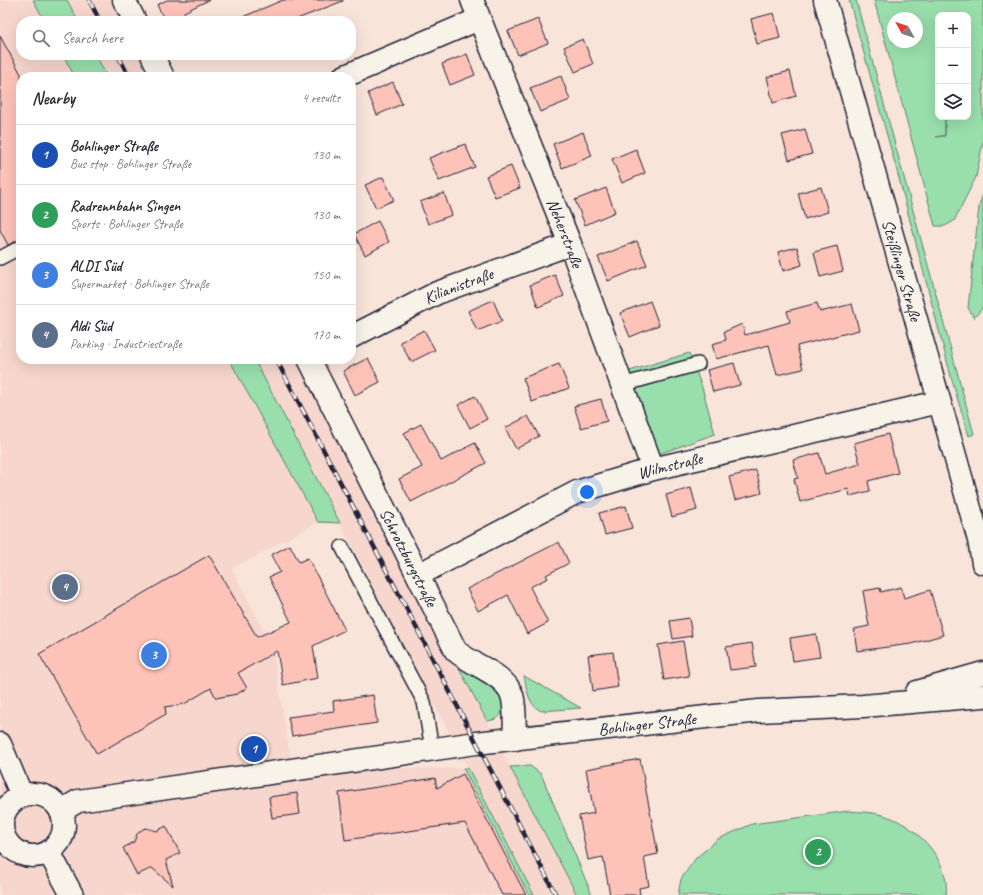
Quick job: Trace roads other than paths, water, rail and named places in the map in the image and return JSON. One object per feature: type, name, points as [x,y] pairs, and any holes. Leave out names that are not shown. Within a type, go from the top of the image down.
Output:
[{"type":"street","points":[[124,0],[132,16]]},
{"type":"street","name":"Steißlinger Straße","points":[[825,0],[939,402],[981,544],[983,563]]},
{"type":"street","points":[[353,72],[475,9]]},
{"type":"street","name":"Neherstraße","points":[[475,9],[570,244],[653,468]]},
{"type":"street","points":[[154,60],[160,72]]},
{"type":"street","name":"Kilianistraße","points":[[356,334],[437,293],[570,244]]},
{"type":"street","name":"Schrotzburgstraße","points":[[312,364],[456,651],[464,658],[502,680],[509,688],[512,697],[515,739]]},
{"type":"street","name":"Wilmstraße","points":[[418,575],[578,492],[653,468],[939,402]]},
{"type":"street","name":"Bohlinger Straße","points":[[863,706],[983,673]]},
{"type":"street","name":"Bohlinger Straße","points":[[61,811],[78,801],[432,749],[759,711],[863,706],[983,696]]},
{"type":"street","points":[[0,744],[22,796]]},
{"type":"street","points":[[30,794],[47,797],[54,802],[61,811],[64,825],[63,834],[59,842],[49,852],[35,856],[24,854],[15,850],[8,842],[1,823],[8,807],[22,796],[30,794]]},
{"type":"street","points":[[49,852],[72,895]]},
{"type":"lane","points":[[0,258],[16,250]]},
{"type":"lane","points":[[622,385],[698,364]]},
{"type":"lane","points":[[342,547],[424,702],[432,749]]},
{"type":"railway","points":[[89,0],[97,16]]},
{"type":"railway","points":[[120,60],[126,72]]},
{"type":"railway","points":[[279,364],[556,895]]},
{"type":"place","name":"Aldi Süd","points":[[65,587]]},
{"type":"place","name":"ALDI Süd","points":[[154,655]]},
{"type":"place","name":"Bohlinger Straße","points":[[254,749]]},
{"type":"place","name":"Radrennbahn Singen","points":[[818,852]]}]
